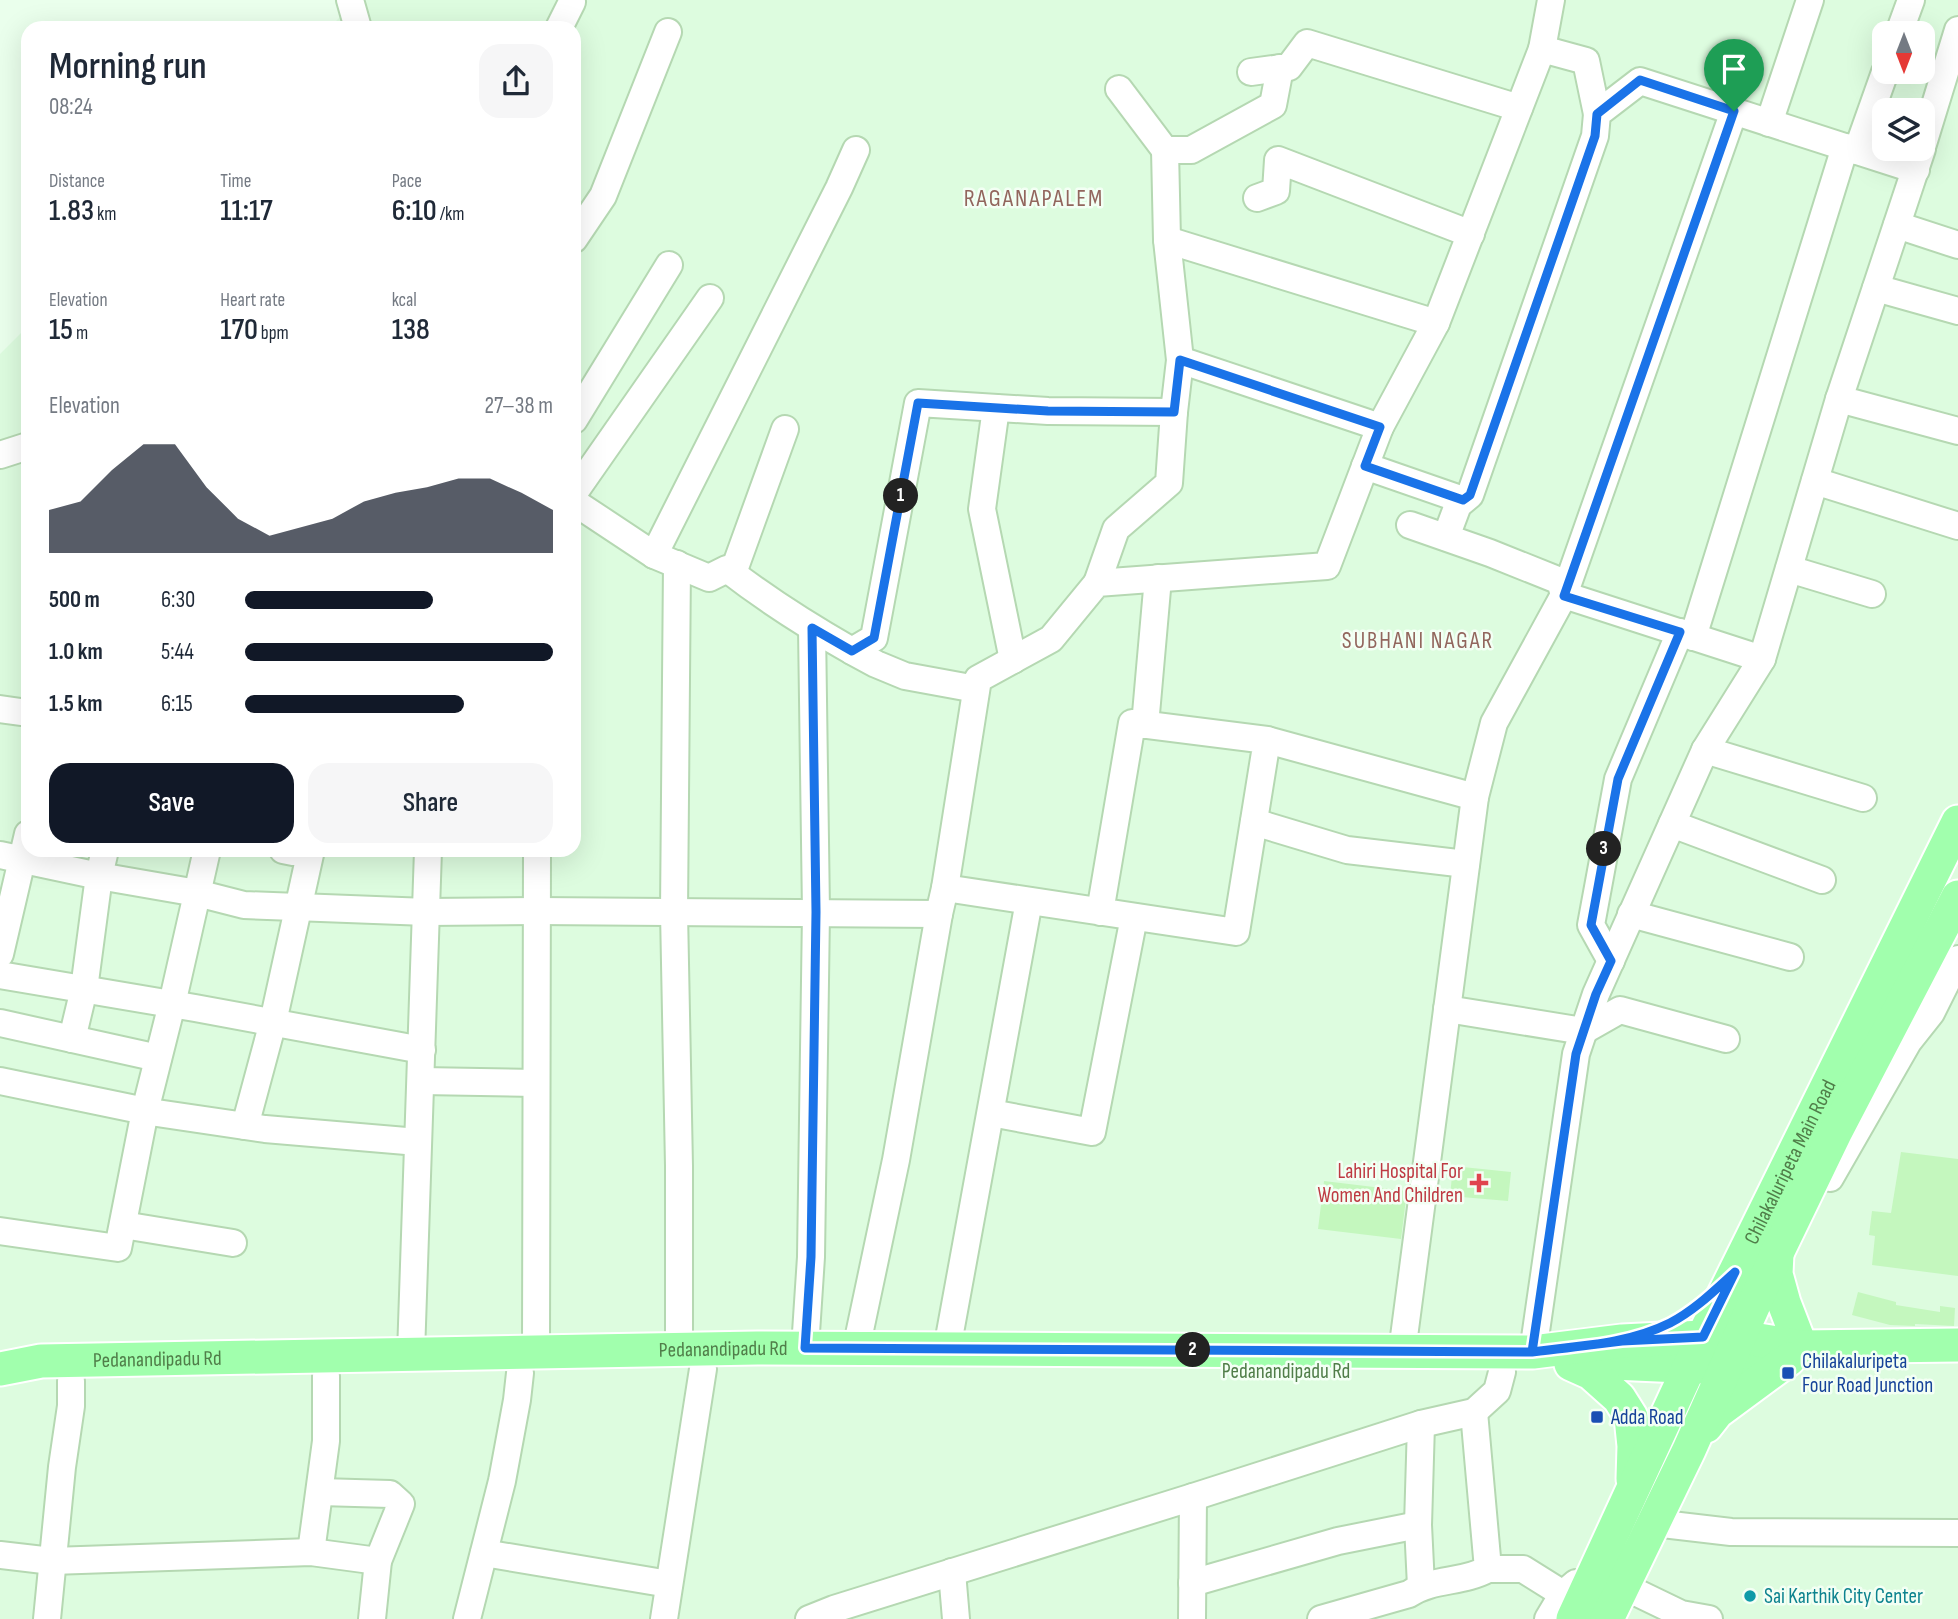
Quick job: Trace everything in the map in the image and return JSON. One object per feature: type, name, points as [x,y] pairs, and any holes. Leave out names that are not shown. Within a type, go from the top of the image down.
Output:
[{"type":"main road","name":"Chilakaluripeta Main Road","points":[[1598,1601],[1632,1489],[1703,1337],[1958,822]]},
{"type":"main road","name":"Chilakaluripeta Main Road","points":[[1598,1601],[1654,1522],[1836,1131],[1958,897]]},
{"type":"main road","points":[[1776,1264],[1784,1303],[1801,1348]]},
{"type":"main road","points":[[1622,1341],[1671,1322],[1698,1304],[1735,1272]]},
{"type":"main road","name":"Pedanandipadu Rd","points":[[691,1359],[805,1348],[1532,1352],[1622,1341],[1703,1337],[1740,1337],[1801,1348]]},
{"type":"main road","points":[[1689,1450],[1717,1412],[1801,1348],[1958,1345]]},
{"type":"main road","name":"Pedanandipadu Rd","points":[[0,1390],[44,1382],[326,1377],[528,1363],[691,1359],[1503,1372],[1597,1361],[1726,1368],[1801,1348]]},
{"type":"main road","name":"Pedanandipadu Rd","points":[[0,1369],[41,1361],[411,1354],[528,1363]]},
{"type":"main road","points":[[1571,1364],[1591,1373],[1619,1398],[1631,1417],[1634,1446],[1632,1489]]},
{"type":"street","points":[[349,0],[356,21]]},
{"type":"street","points":[[1097,583],[1327,566],[1380,427],[1436,323],[1542,49],[1551,0]]},
{"type":"street","points":[[1769,123],[1810,0]]},
{"type":"street","points":[[1903,21],[1911,0]]},
{"type":"street","points":[[562,21],[572,2]]},
{"type":"street","points":[[1935,105],[1958,30]]},
{"type":"street","points":[[581,229],[603,196],[668,32]]},
{"type":"street","points":[[1251,72],[1289,67],[1307,43],[1519,108]]},
{"type":"street","points":[[1446,537],[1458,505],[1470,495],[1595,136],[1597,114],[1586,61],[1542,49]]},
{"type":"street","points":[[1165,150],[1191,150],[1273,104],[1280,68]]},
{"type":"street","points":[[1597,114],[1640,80],[1851,149],[1872,151]]},
{"type":"street","points":[[1611,961],[1591,925],[1618,779],[1686,634],[1851,149],[1880,84]]},
{"type":"street","points":[[856,1349],[896,1160],[945,888],[978,679],[1051,639],[1097,583],[1116,529],[1169,483],[1180,360],[1167,240],[1165,150],[1119,89]]},
{"type":"street","points":[[1402,1352],[1475,797],[1494,723],[1564,596],[1734,111]]},
{"type":"street","points":[[664,1619],[691,1359],[679,1166],[665,560],[856,150]]},
{"type":"street","points":[[1258,198],[1276,191],[1278,160],[1471,234]]},
{"type":"street","points":[[1532,1352],[1576,1054],[1583,1031],[1596,994],[1705,750],[1762,659],[1839,399],[1918,161]]},
{"type":"street","points":[[1897,225],[1958,245]]},
{"type":"street","points":[[1167,240],[1436,323]]},
{"type":"street","points":[[581,409],[669,265]]},
{"type":"street","points":[[1876,288],[1958,311]]},
{"type":"street","points":[[581,483],[710,298]]},
{"type":"street","points":[[1180,360],[1380,427]]},
{"type":"street","points":[[1839,399],[1958,431]]},
{"type":"street","points":[[852,651],[874,638],[918,403],[1048,411],[1174,412]]},
{"type":"street","points":[[996,408],[982,509],[1013,660]]},
{"type":"street","points":[[733,573],[785,429]]},
{"type":"street","points":[[0,454],[21,448]]},
{"type":"street","points":[[1365,466],[1463,500]]},
{"type":"street","points":[[1815,481],[1958,526]]},
{"type":"street","points":[[581,506],[665,560],[709,578],[727,569],[812,628],[876,664],[905,676],[976,689]]},
{"type":"street","points":[[1410,524],[1560,580],[1564,596]]},
{"type":"street","points":[[1789,569],[1872,594]]},
{"type":"street","points":[[1145,725],[1158,578]]},
{"type":"street","points":[[1564,596],[1762,659]]},
{"type":"street","points":[[805,1348],[811,1257],[816,912],[812,628]]},
{"type":"street","points":[[0,709],[21,712]]},
{"type":"street","points":[[1100,912],[1132,723],[1267,740],[1475,797]]},
{"type":"street","points":[[945,888],[1236,932],[1267,740]]},
{"type":"street","points":[[1705,750],[1863,798]]},
{"type":"street","points":[[1254,822],[1347,850],[1466,864]]},
{"type":"street","points":[[1672,824],[1822,880]]},
{"type":"street","points":[[0,954],[17,850]]},
{"type":"street","points":[[39,857],[99,876],[197,893],[244,905],[427,912],[939,914]]},
{"type":"street","points":[[72,1039],[85,989],[103,857]]},
{"type":"street","points":[[0,1231],[118,1248],[145,1111],[205,857]]},
{"type":"street","points":[[245,1126],[273,1022],[308,857]]},
{"type":"street","points":[[411,1354],[428,857]]},
{"type":"street","points":[[467,1619],[502,1482],[528,1363],[536,1083],[537,857]]},
{"type":"street","points":[[947,1349],[1029,901]]},
{"type":"street","points":[[1632,914],[1790,957]]},
{"type":"street","points":[[991,1112],[1092,1132],[1134,917]]},
{"type":"street","points":[[1776,1264],[1908,1042],[1931,1013],[1958,959]]},
{"type":"street","points":[[0,975],[422,1050]]},
{"type":"street","points":[[1447,1009],[1583,1031],[1620,1010],[1726,1039]]},
{"type":"street","points":[[0,1023],[159,1058]]},
{"type":"street","points":[[421,1081],[536,1083]]},
{"type":"street","points":[[0,1082],[145,1111],[245,1126],[418,1142]]},
{"type":"street","points":[[123,1225],[233,1243]]},
{"type":"street","points":[[809,1619],[834,1614],[951,1572],[1421,1424],[1474,1412],[1497,1391],[1503,1372]]},
{"type":"street","points":[[311,1552],[326,1441],[326,1377]]},
{"type":"street","points":[[47,1619],[62,1467],[71,1406],[71,1381]]},
{"type":"street","points":[[1474,1412],[1488,1569]]},
{"type":"street","points":[[1421,1424],[1418,1525],[1421,1586]]},
{"type":"street","points":[[320,1492],[390,1494],[401,1504],[379,1561],[372,1619]]},
{"type":"street","points":[[1192,1619],[1193,1497]]},
{"type":"street","points":[[1654,1522],[1731,1532],[1958,1533]]},
{"type":"street","points":[[1192,1583],[1338,1541],[1418,1525]]},
{"type":"street","points":[[0,1555],[52,1561],[311,1552],[379,1561]]},
{"type":"street","points":[[484,1553],[669,1584]]},
{"type":"street","points":[[1321,1619],[1409,1594],[1421,1586],[1475,1577],[1488,1569],[1523,1569],[1598,1601],[1709,1619]]},
{"type":"street","points":[[951,1572],[956,1619]]},
{"type":"street","points":[[1548,1619],[1598,1601]]},
{"type":"shaded area","points":[[357,0],[1958,0],[1958,1619],[0,1619],[0,354],[21,333],[21,857],[581,857],[581,21],[336,21]]},
{"type":"building","points":[[1901,1152],[1958,1159],[1958,1276],[1872,1265],[1875,1236],[1869,1235],[1872,1211],[1891,1213]]},
{"type":"building","points":[[1453,1166],[1511,1172],[1508,1201],[1450,1196]]},
{"type":"building","points":[[1324,1181],[1407,1191],[1401,1239],[1318,1229]]},
{"type":"building","points":[[1858,1292],[1896,1302],[1896,1305],[1940,1312],[1940,1306],[1955,1308],[1954,1326],[1890,1325],[1852,1315]]},
{"type":"place","name":"Lahiri Hospital For Women And Children","points":[[1479,1183]]},
{"type":"place","name":"Chilakaluripeta Four Road Junction","points":[[1788,1373]]},
{"type":"place","name":"Adda Road","points":[[1597,1417]]},
{"type":"place","name":"Sai Karthik City Center","points":[[1750,1596]]},
{"type":"district","name":"RAGANAPALEM","points":[[1034,198]]},
{"type":"district","name":"SUBHANI NAGAR","points":[[1418,641]]},
{"type":"route","points":[[1734,111],[1564,596],[1680,632],[1618,779],[1591,925],[1611,961],[1596,994],[1576,1054],[1532,1352],[1622,1341],[1703,1337],[1735,1272],[1698,1304],[1671,1322],[1622,1341],[1532,1352],[805,1348],[811,1257],[816,912],[812,628],[852,651],[874,638],[918,403],[1048,411],[1174,412],[1180,360],[1380,427],[1365,466],[1463,500],[1470,495],[1595,136],[1597,114],[1640,80],[1734,111]]}]
